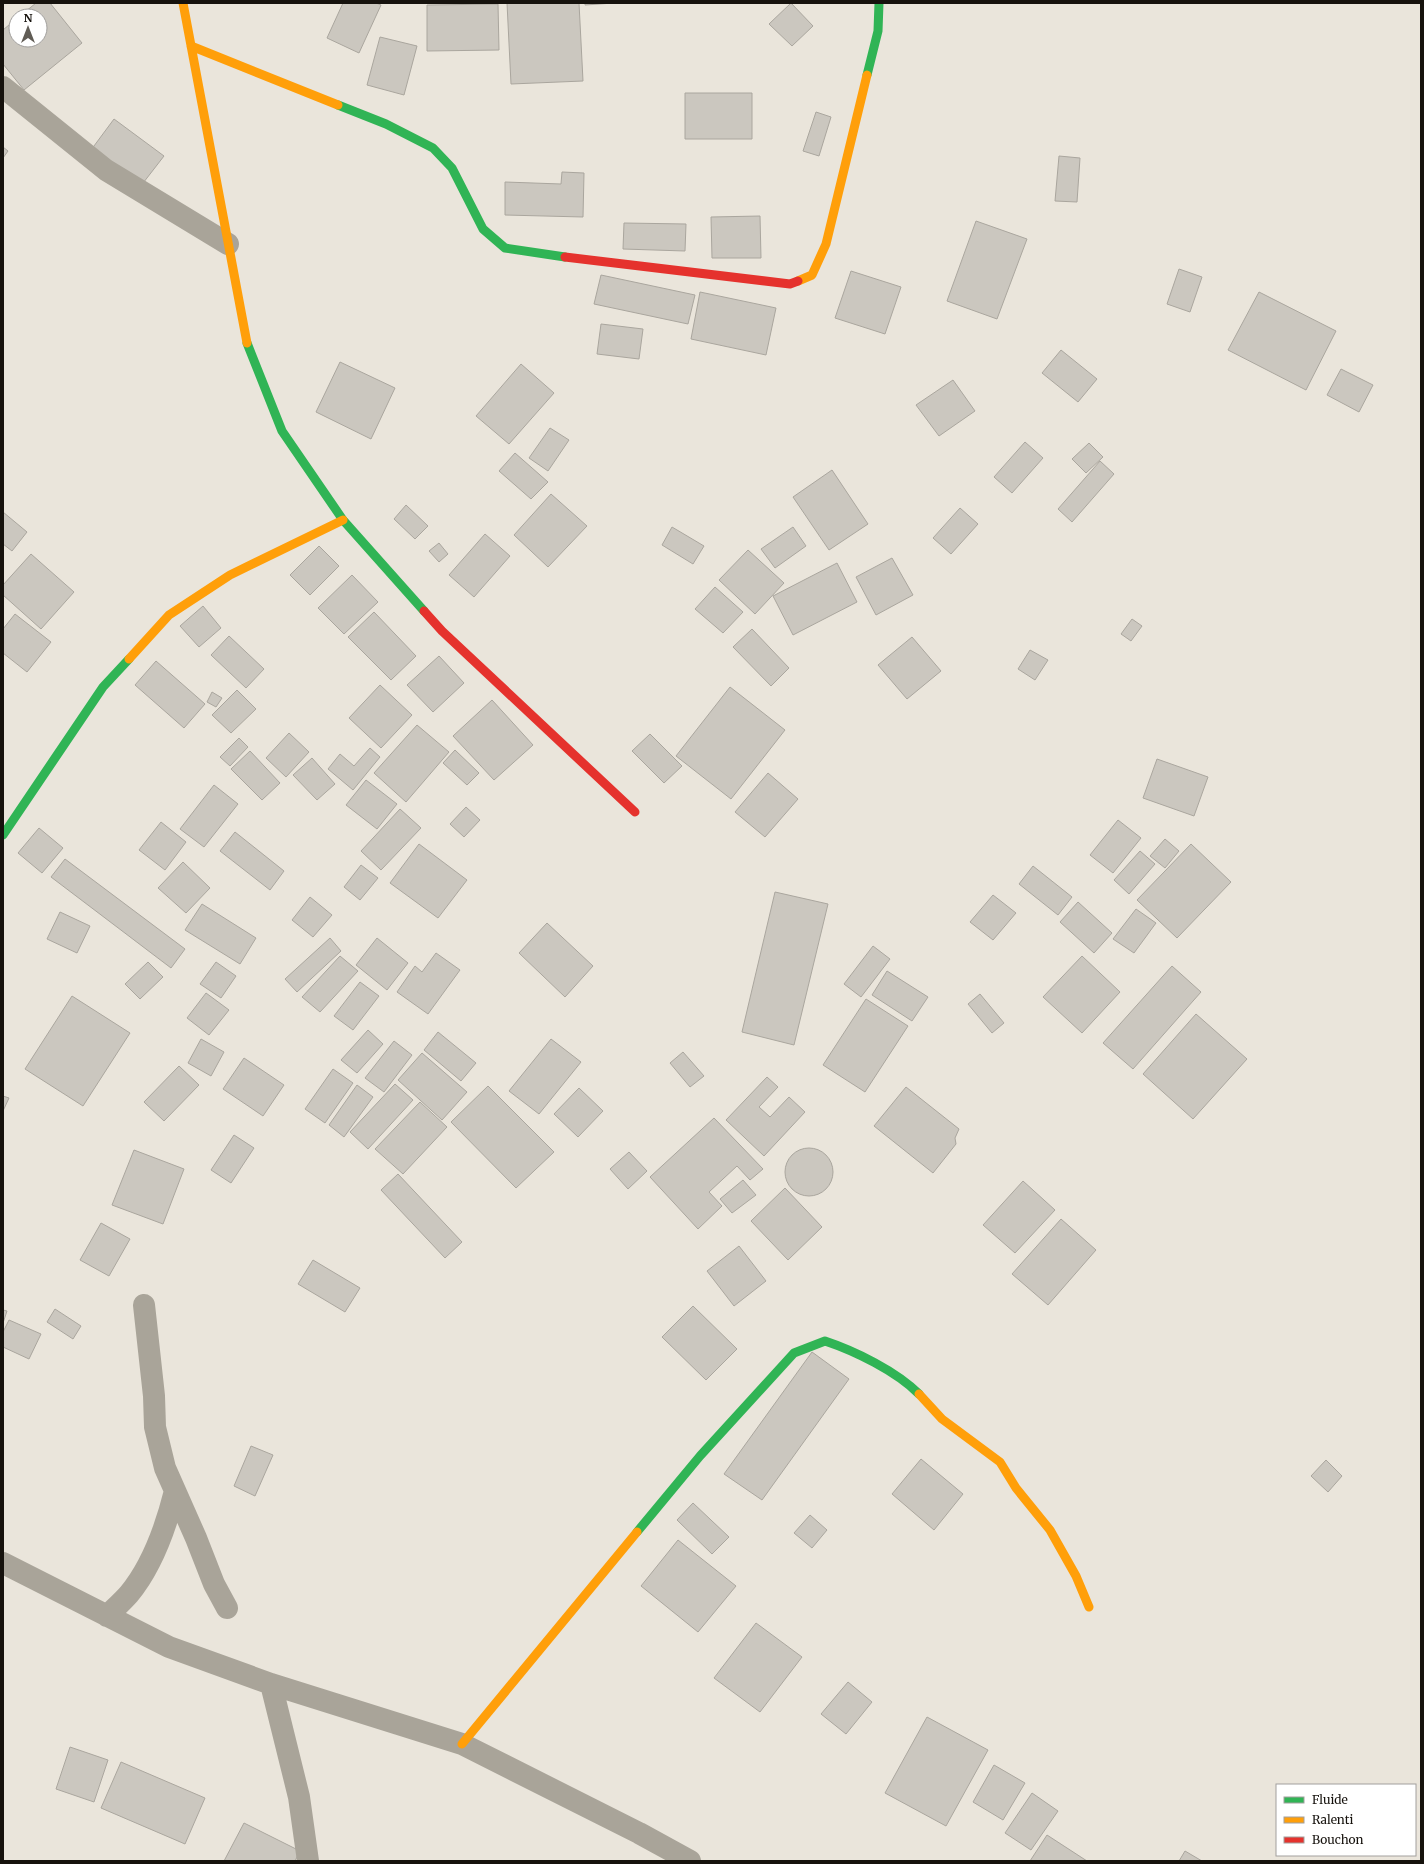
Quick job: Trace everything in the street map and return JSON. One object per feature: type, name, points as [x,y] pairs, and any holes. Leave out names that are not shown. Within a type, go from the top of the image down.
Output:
[{"type":"street","points":[[183,3],[245,337],[282,431],[343,520],[442,631],[635,812]]},
{"type":"street","points":[[191,46],[386,124],[433,148],[452,168],[483,229],[505,248],[790,284],[812,275],[826,244],[878,31],[879,3]]},
{"type":"street","points":[[3,87],[106,170],[228,244]]},
{"type":"street","points":[[3,835],[103,687],[169,615],[230,574],[343,520]]},
{"type":"street","points":[[144,1305],[154,1396],[155,1427],[166,1468],[214,1584],[227,1608]]},
{"type":"street","points":[[462,1744],[705,1450],[794,1353],[825,1341],[854,1351],[910,1385],[942,1419],[1000,1462],[1016,1488],[1050,1530],[1076,1576],[1089,1607]]},
{"type":"street","points":[[107,1616],[128,1595],[152,1558],[167,1523],[175,1491]]},
{"type":"street","points":[[3,1563],[169,1647],[271,1684],[462,1744],[639,1833],[690,1861]]},
{"type":"street","points":[[271,1684],[299,1797],[308,1861]]},
{"type":"building","points":[[36,3],[50,3],[82,43],[24,90],[3,64],[3,30],[8,26],[8,48],[48,48],[48,8],[30,8]]},
{"type":"building","points":[[343,3],[376,3],[381,5],[359,53],[327,38]]},
{"type":"building","points":[[507,3],[579,3],[583,81],[511,84]]},
{"type":"building","points":[[585,3],[614,3],[585,5]]},
{"type":"building","points":[[791,3],[813,26],[792,46],[769,24]]},
{"type":"building","points":[[498,4],[499,50],[427,51],[427,5]]},
{"type":"building","points":[[380,37],[417,46],[404,95],[367,85]]},
{"type":"building","points":[[685,93],[752,93],[752,139],[685,139]]},
{"type":"building","points":[[816,112],[831,117],[819,156],[803,151]]},
{"type":"building","points":[[114,119],[164,156],[140,187],[91,150]]},
{"type":"building","points":[[3,147],[8,151],[3,158]]},
{"type":"building","points":[[1059,156],[1080,158],[1077,202],[1055,201]]},
{"type":"building","points":[[562,172],[584,173],[583,217],[505,215],[505,182],[561,184]]},
{"type":"building","points":[[760,216],[761,258],[712,258],[711,217]]},
{"type":"building","points":[[976,221],[1027,239],[997,319],[947,301]]},
{"type":"building","points":[[624,223],[686,224],[685,251],[623,249]]},
{"type":"building","points":[[1179,269],[1202,277],[1190,312],[1167,304]]},
{"type":"building","points":[[851,271],[901,287],[885,334],[835,318]]},
{"type":"building","points":[[601,275],[695,295],[688,324],[594,304]]},
{"type":"building","points":[[700,292],[776,308],[766,355],[691,339]]},
{"type":"building","points":[[1259,292],[1336,331],[1306,390],[1228,350]]},
{"type":"building","points":[[601,324],[643,329],[639,359],[597,354]]},
{"type":"building","points":[[1061,350],[1097,379],[1078,402],[1042,373]]},
{"type":"building","points":[[340,362],[395,388],[371,439],[316,412]]},
{"type":"building","points":[[521,364],[554,393],[509,444],[476,416]]},
{"type":"building","points":[[1341,369],[1373,385],[1359,412],[1327,395]]},
{"type":"building","points":[[953,380],[975,411],[939,436],[916,405]]},
{"type":"building","points":[[550,428],[569,440],[548,471],[529,458]]},
{"type":"building","points":[[1025,442],[1043,458],[1012,493],[994,477]]},
{"type":"building","points":[[1089,443],[1103,457],[1086,473],[1072,459]]},
{"type":"building","points":[[515,453],[548,482],[531,499],[499,471]]},
{"type":"building","points":[[1100,461],[1114,474],[1072,522],[1058,509]]},
{"type":"building","points":[[832,470],[868,524],[829,550],[793,497]]},
{"type":"building","points":[[551,494],[587,526],[548,567],[514,535]]},
{"type":"building","points":[[406,505],[428,526],[415,539],[394,519]]},
{"type":"building","points":[[960,508],[978,524],[951,554],[933,538]]},
{"type":"building","points":[[3,512],[27,532],[12,551],[3,544]]},
{"type":"building","points":[[672,527],[704,546],[693,564],[662,545]]},
{"type":"building","points":[[793,527],[806,546],[775,568],[761,549]]},
{"type":"building","points":[[485,534],[510,556],[474,597],[449,575]]},
{"type":"building","points":[[439,543],[448,554],[439,562],[429,551]]},
{"type":"building","points":[[319,546],[339,566],[310,595],[290,575]]},
{"type":"building","points":[[748,550],[784,583],[755,614],[719,580]]},
{"type":"building","points":[[31,554],[74,592],[41,629],[3,595],[3,585]]},
{"type":"building","points":[[892,558],[913,595],[876,615],[856,577]]},
{"type":"building","points":[[837,563],[857,602],[793,635],[773,596]]},
{"type":"building","points":[[352,575],[378,602],[344,634],[318,608]]},
{"type":"building","points":[[715,587],[743,612],[723,633],[695,609]]},
{"type":"building","points":[[203,606],[221,628],[199,647],[180,626]]},
{"type":"building","points":[[374,612],[416,656],[391,680],[348,637]]},
{"type":"building","points":[[15,614],[51,642],[27,672],[3,653],[3,629]]},
{"type":"building","points":[[1132,619],[1142,626],[1131,641],[1121,634]]},
{"type":"building","points":[[752,629],[789,668],[771,686],[733,647]]},
{"type":"building","points":[[229,636],[264,669],[246,688],[211,655]]},
{"type":"building","points":[[912,637],[941,671],[907,699],[878,665]]},
{"type":"building","points":[[1030,650],[1048,660],[1035,680],[1018,669]]},
{"type":"building","points":[[439,656],[464,683],[433,712],[407,685]]},
{"type":"building","points":[[156,661],[205,704],[184,728],[135,685]]},
{"type":"building","points":[[380,685],[412,715],[381,748],[349,718]]},
{"type":"building","points":[[730,687],[785,730],[731,799],[676,756]]},
{"type":"building","points":[[237,690],[256,709],[231,733],[212,715]]},
{"type":"building","points":[[212,692],[222,698],[216,707],[207,702]]},
{"type":"building","points":[[492,700],[533,745],[494,780],[453,736]]},
{"type":"building","points":[[417,725],[449,752],[406,802],[374,773]]},
{"type":"building","points":[[289,733],[309,752],[286,777],[266,758]]},
{"type":"building","points":[[650,734],[682,766],[664,783],[632,751]]},
{"type":"building","points":[[239,738],[248,747],[230,766],[220,757]]},
{"type":"building","points":[[370,748],[380,757],[353,790],[328,769],[340,754],[354,766]]},
{"type":"building","points":[[455,750],[479,773],[467,785],[443,763]]},
{"type":"building","points":[[250,751],[280,783],[262,800],[231,769]]},
{"type":"building","points":[[312,758],[335,784],[317,800],[293,775]]},
{"type":"building","points":[[1157,759],[1208,777],[1194,816],[1143,798]]},
{"type":"building","points":[[768,773],[798,799],[765,837],[735,812]]},
{"type":"building","points":[[366,780],[397,804],[377,829],[346,805]]},
{"type":"building","points":[[214,785],[238,804],[204,847],[180,829]]},
{"type":"building","points":[[466,807],[480,820],[464,837],[450,824]]},
{"type":"building","points":[[400,809],[421,828],[381,870],[361,851]]},
{"type":"building","points":[[1118,820],[1141,838],[1113,873],[1090,855]]},
{"type":"building","points":[[161,822],[186,842],[165,870],[139,850]]},
{"type":"building","points":[[39,828],[63,848],[42,873],[18,853]]},
{"type":"building","points":[[235,832],[284,871],[270,890],[220,851]]},
{"type":"building","points":[[1165,839],[1179,851],[1165,868],[1150,856]]},
{"type":"building","points":[[419,844],[467,880],[438,918],[390,883]]},
{"type":"building","points":[[1191,844],[1231,882],[1177,938],[1137,900]]},
{"type":"building","points":[[1140,851],[1155,864],[1129,894],[1114,880]]},
{"type":"building","points":[[65,859],[185,949],[171,968],[51,877]]},
{"type":"building","points":[[183,862],[210,888],[186,913],[158,888]]},
{"type":"building","points":[[361,865],[378,878],[360,900],[344,887]]},
{"type":"building","points":[[1033,866],[1072,897],[1058,915],[1019,884]]},
{"type":"building","points":[[775,892],[828,904],[794,1045],[742,1032]]},
{"type":"building","points":[[993,895],[1016,913],[993,940],[970,922]]},
{"type":"building","points":[[310,897],[332,915],[313,937],[292,920]]},
{"type":"building","points":[[1078,902],[1112,933],[1094,953],[1060,922]]},
{"type":"building","points":[[202,904],[256,938],[240,964],[185,930]]},
{"type":"building","points":[[1136,909],[1156,923],[1134,953],[1113,939]]},
{"type":"building","points":[[60,912],[90,926],[77,953],[47,939]]},
{"type":"building","points":[[547,923],[593,966],[565,997],[519,953]]},
{"type":"building","points":[[330,938],[341,951],[297,992],[285,979]]},
{"type":"building","points":[[377,938],[408,963],[387,990],[356,965]]},
{"type":"building","points":[[873,946],[890,959],[861,997],[844,984]]},
{"type":"building","points":[[436,953],[460,970],[428,1014],[397,992],[415,966],[422,972]]},
{"type":"building","points":[[340,956],[358,971],[320,1012],[302,997]]},
{"type":"building","points":[[1082,956],[1120,992],[1082,1033],[1043,997]]},
{"type":"building","points":[[148,962],[163,977],[140,999],[125,984]]},
{"type":"building","points":[[216,962],[236,976],[221,998],[200,984]]},
{"type":"building","points":[[1172,966],[1201,992],[1133,1069],[1103,1043]]},
{"type":"building","points":[[887,971],[928,997],[912,1021],[872,995]]},
{"type":"building","points":[[360,982],[379,996],[353,1030],[334,1016]]},
{"type":"building","points":[[206,993],[229,1010],[209,1035],[187,1018]]},
{"type":"building","points":[[980,994],[1004,1023],[992,1033],[968,1004]]},
{"type":"building","points":[[72,996],[130,1033],[83,1106],[25,1069]]},
{"type":"building","points":[[866,999],[908,1026],[865,1092],[823,1065]]},
{"type":"building","points":[[1196,1014],[1247,1059],[1193,1119],[1143,1074]]},
{"type":"building","points":[[368,1030],[383,1044],[357,1073],[341,1060]]},
{"type":"building","points":[[438,1032],[476,1063],[461,1081],[424,1050]]},
{"type":"building","points":[[201,1039],[224,1052],[211,1076],[188,1063]]},
{"type":"building","points":[[551,1039],[581,1062],[539,1114],[509,1091]]},
{"type":"building","points":[[394,1041],[412,1055],[384,1092],[365,1078]]},
{"type":"building","points":[[683,1052],[704,1076],[690,1087],[670,1063]]},
{"type":"building","points":[[422,1053],[467,1092],[442,1120],[398,1080]]},
{"type":"building","points":[[244,1058],[284,1085],[263,1116],[223,1089]]},
{"type":"building","points":[[179,1066],[199,1085],[164,1121],[144,1102]]},
{"type":"building","points":[[333,1069],[353,1083],[325,1123],[305,1109]]},
{"type":"building","points":[[767,1077],[778,1087],[759,1107],[770,1117],[789,1097],[805,1112],[764,1156],[726,1120]]},
{"type":"building","points":[[395,1084],[413,1100],[368,1149],[350,1132]]},
{"type":"building","points":[[357,1085],[373,1097],[344,1137],[329,1125]]},
{"type":"building","points":[[488,1086],[554,1152],[516,1188],[451,1122]]},
{"type":"building","points":[[906,1087],[959,1129],[955,1138],[956,1144],[933,1173],[874,1126]]},
{"type":"building","points":[[579,1088],[603,1111],[578,1137],[554,1114]]},
{"type":"building","points":[[3,1096],[9,1098],[3,1111]]},
{"type":"building","points":[[420,1102],[447,1127],[403,1174],[375,1149]]},
{"type":"building","points":[[714,1118],[763,1169],[750,1180],[737,1166],[709,1192],[722,1206],[698,1229],[650,1177]]},
{"type":"building","points":[[234,1135],[254,1148],[231,1183],[211,1170]]},
{"type":"building","points":[[809,1148],[818,1150],[826,1155],[831,1163],[833,1172],[831,1181],[826,1189],[818,1194],[809,1196],[800,1194],[792,1189],[787,1181],[785,1172],[787,1163],[792,1155],[800,1150]]},
{"type":"building","points":[[134,1150],[184,1169],[163,1224],[112,1205]]},
{"type":"building","points":[[629,1152],[647,1171],[628,1189],[610,1169]]},
{"type":"building","points":[[398,1174],[462,1242],[445,1258],[381,1190]]},
{"type":"building","points":[[743,1180],[756,1195],[732,1213],[720,1199]]},
{"type":"building","points":[[1023,1181],[1055,1210],[1015,1253],[983,1225]]},
{"type":"building","points":[[785,1188],[822,1227],[788,1260],[751,1221]]},
{"type":"building","points":[[1061,1219],[1096,1250],[1048,1305],[1012,1274]]},
{"type":"building","points":[[101,1223],[130,1239],[109,1276],[80,1260]]},
{"type":"building","points":[[739,1246],[766,1281],[734,1306],[707,1271]]},
{"type":"building","points":[[313,1260],[360,1288],[345,1312],[298,1284]]},
{"type":"building","points":[[693,1306],[737,1349],[706,1380],[662,1337]]},
{"type":"building","points":[[55,1309],[81,1326],[73,1339],[47,1322]]},
{"type":"building","points":[[3,1310],[7,1311],[3,1323]]},
{"type":"building","points":[[9,1320],[41,1334],[29,1359],[3,1347],[3,1332]]},
{"type":"building","points":[[812,1352],[849,1379],[762,1500],[724,1474]]},
{"type":"building","points":[[251,1446],[273,1455],[255,1496],[234,1486]]},
{"type":"building","points":[[921,1459],[963,1494],[934,1530],[892,1494]]},
{"type":"building","points":[[1326,1460],[1342,1476],[1328,1492],[1311,1476]]},
{"type":"building","points":[[693,1503],[729,1537],[712,1554],[677,1520]]},
{"type":"building","points":[[810,1515],[827,1530],[812,1548],[794,1533]]},
{"type":"building","points":[[678,1540],[736,1586],[698,1632],[641,1586]]},
{"type":"building","points":[[756,1623],[802,1657],[760,1712],[714,1678]]},
{"type":"building","points":[[848,1682],[872,1702],[846,1734],[821,1714]]},
{"type":"building","points":[[927,1717],[988,1750],[946,1826],[885,1793]]},
{"type":"building","points":[[70,1747],[108,1760],[94,1802],[56,1789]]},
{"type":"building","points":[[121,1762],[205,1798],[185,1844],[101,1808]]},
{"type":"building","points":[[994,1765],[1025,1783],[1003,1820],[973,1802]]},
{"type":"building","points":[[1032,1793],[1058,1811],[1031,1850],[1005,1833]]},
{"type":"building","points":[[244,1823],[300,1851],[295,1861],[224,1861]]},
{"type":"building","points":[[1047,1835],[1087,1861],[1030,1861]]},
{"type":"building","points":[[1185,1851],[1202,1861],[1179,1861]]},
{"type":"traffic: fast","points":[[867,75],[878,31],[879,3]]},
{"type":"traffic: fast","points":[[338,105],[386,124],[433,148],[452,168],[483,229],[505,248],[565,257]]},
{"type":"traffic: fast","points":[[247,343],[282,431],[343,520],[424,611]]},
{"type":"traffic: fast","points":[[3,835],[103,687],[129,659]]},
{"type":"traffic: fast","points":[[637,1532],[700,1456],[794,1353],[825,1341],[849,1350],[875,1363],[899,1377],[919,1394]]},
{"type":"traffic: slow","points":[[183,3],[247,343]]},
{"type":"traffic: slow","points":[[191,46],[338,105]]},
{"type":"traffic: slow","points":[[798,281],[812,275],[826,244],[867,75]]},
{"type":"traffic: slow","points":[[129,659],[169,615],[230,575],[343,520]]},
{"type":"traffic: slow","points":[[919,1394],[942,1419],[1000,1462],[1016,1488],[1050,1530],[1076,1576],[1089,1607]]},
{"type":"traffic: slow","points":[[462,1744],[637,1532]]},
{"type":"traffic: jam","points":[[565,257],[790,284],[798,281]]},
{"type":"traffic: jam","points":[[424,611],[442,631],[635,812]]}]
